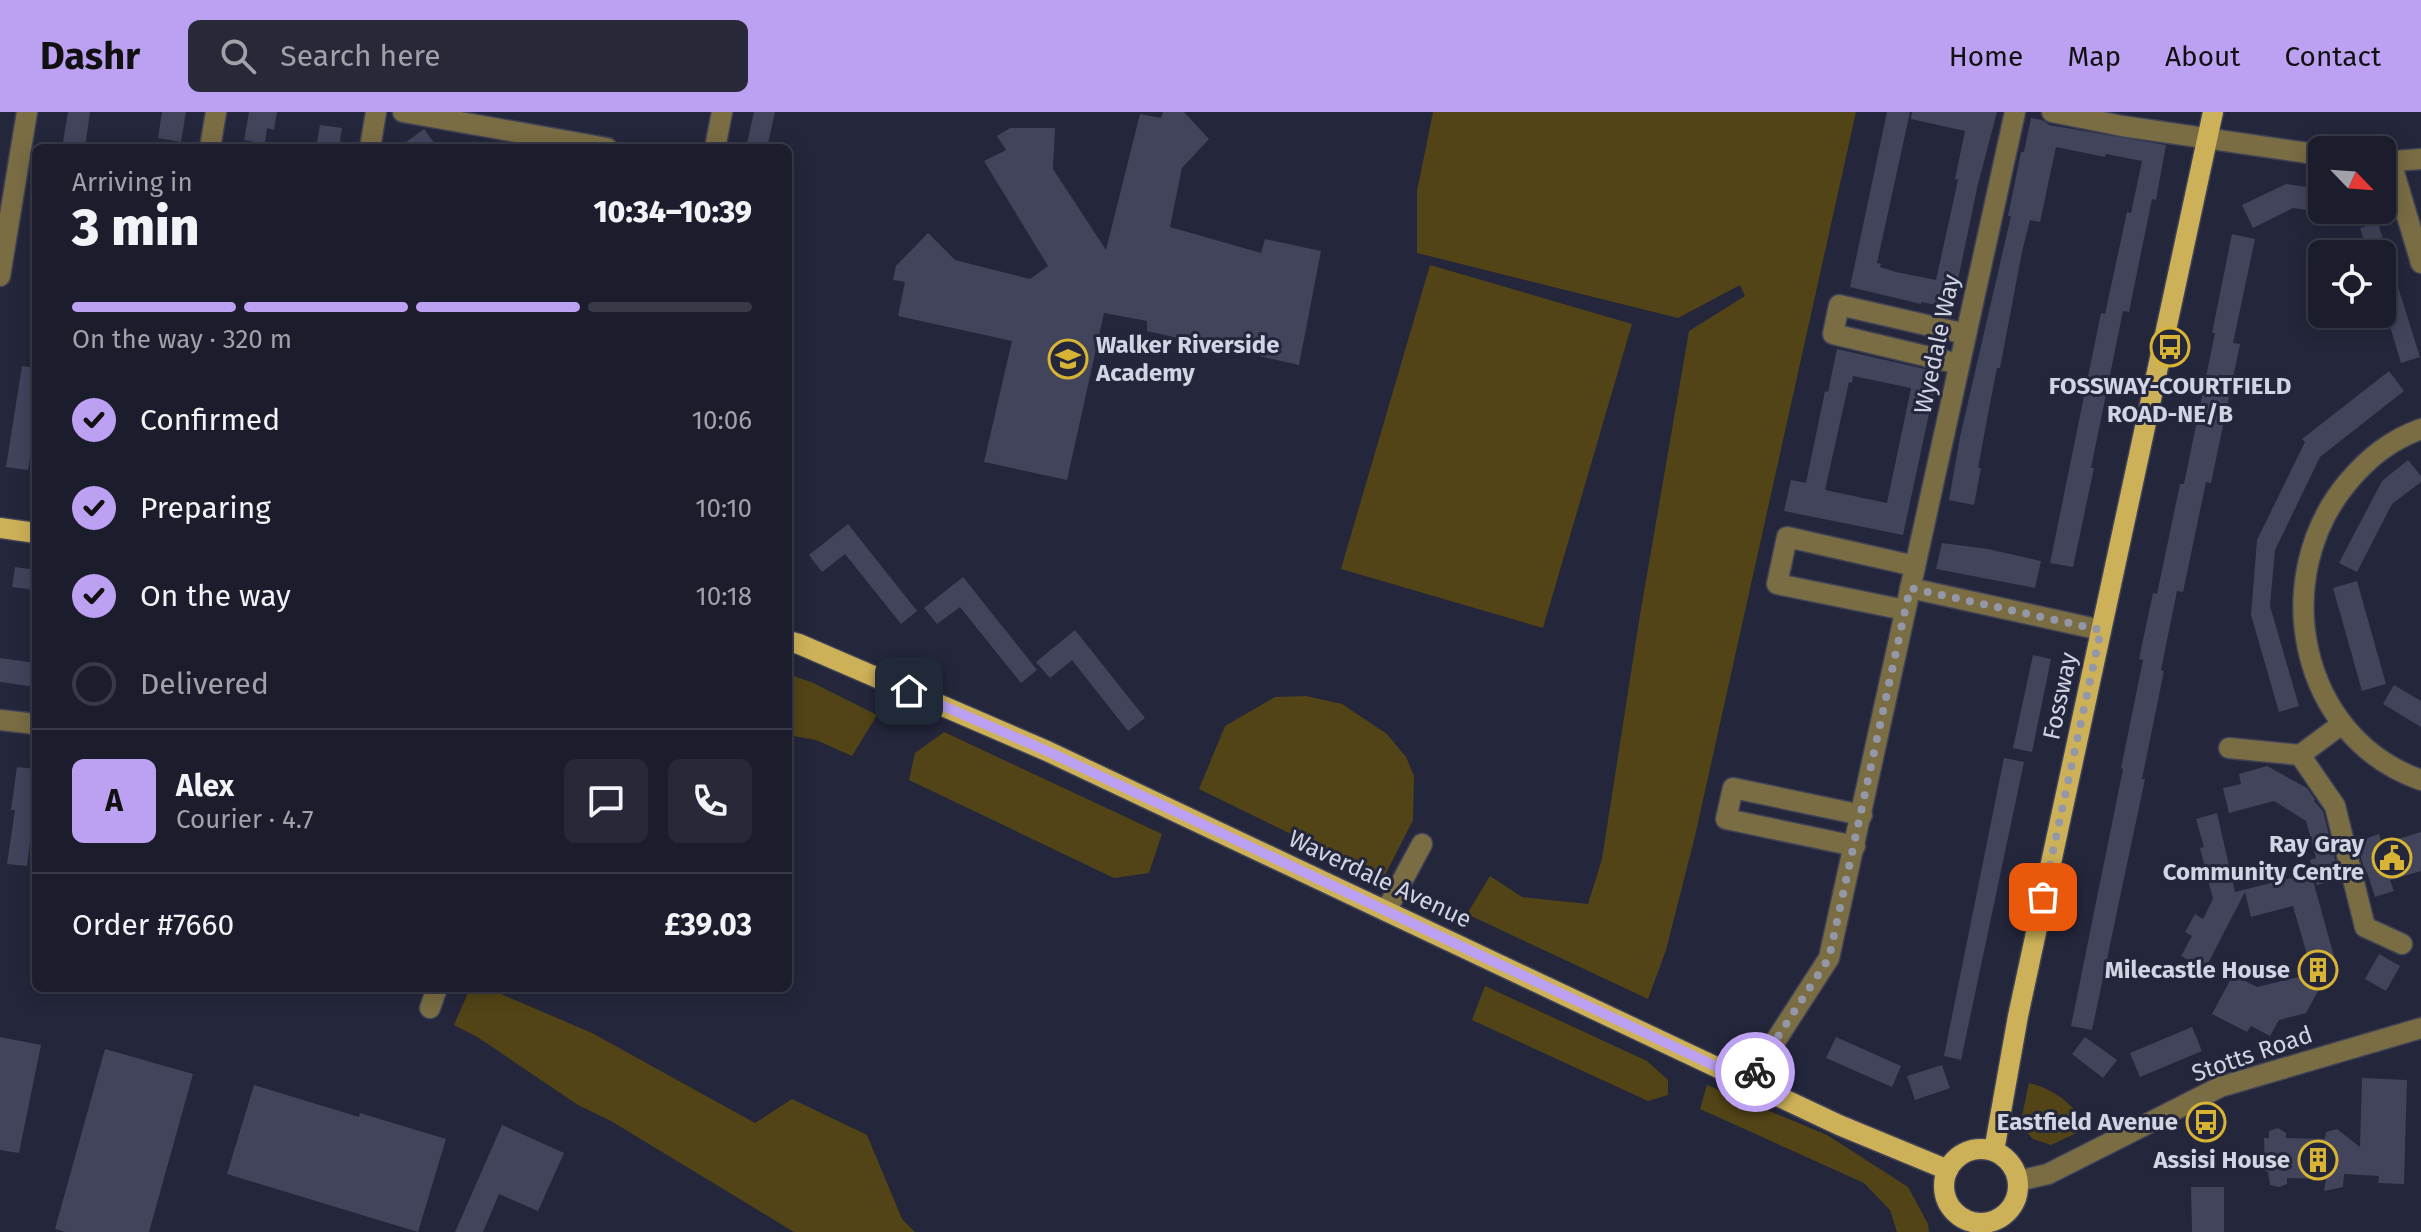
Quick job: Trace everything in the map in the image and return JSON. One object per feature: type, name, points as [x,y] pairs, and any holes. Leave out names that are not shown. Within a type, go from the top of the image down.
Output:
[{"type":"main road","name":"Fossway","points":[[1994,1151],[2018,1016],[2213,112]]},
{"type":"main road","points":[[0,528],[32,532]]},
{"type":"main road","name":"Waverdale Avenue","points":[[792,642],[1047,751],[1839,1125],[1948,1170]]},
{"type":"main road","points":[[1972,1150],[1994,1151],[2010,1163],[2018,1181],[2018,1192],[2008,1211],[1978,1228],[1949,1205],[1944,1182],[1948,1170],[1954,1161],[1972,1150]]},
{"type":"street","points":[[0,276],[27,112]]},
{"type":"street","points":[[211,144],[216,112]]},
{"type":"street","points":[[371,144],[376,112]]},
{"type":"street","points":[[403,112],[531,142],[556,144]]},
{"type":"street","points":[[716,144],[722,112]]},
{"type":"street","name":"Wyedale Way","points":[[1749,1082],[1829,958],[2015,112]]},
{"type":"street","points":[[2052,112],[2122,126],[2308,153]]},
{"type":"street","points":[[2396,161],[2421,159]]},
{"type":"street","points":[[2396,189],[2421,263]]},
{"type":"street","points":[[1959,364],[1833,334],[1839,305],[1966,334]]},
{"type":"street","points":[[2421,429],[2382,448],[2334,499],[2317,533],[2307,565],[2303,600],[2304,634],[2316,676],[2329,705],[2342,724],[2365,747],[2388,764],[2421,780]]},
{"type":"street","points":[[1905,610],[1777,584],[1787,537],[1915,566]]},
{"type":"street","points":[[1910,588],[2101,630]]},
{"type":"street","points":[[0,720],[32,724]]},
{"type":"street","points":[[2229,748],[2300,755],[2342,724]]},
{"type":"street","points":[[2300,755],[2335,806],[2365,927],[2402,944]]},
{"type":"street","points":[[1855,846],[1726,819],[1733,788],[1862,815]]},
{"type":"street","points":[[1386,911],[1422,844]]},
{"type":"street","points":[[430,1008],[436,992]]},
{"type":"street","name":"Stotts Road","points":[[2018,1181],[2048,1174],[2220,1087],[2421,1028]]},
{"type":"shaded area","points":[[1433,112],[1856,112],[1695,836],[1666,950],[1648,999],[1467,914],[1490,876],[1522,897],[1588,904],[1602,859],[1689,331],[1745,296],[1740,285],[1678,318],[1417,253],[1417,191]]},
{"type":"shaded area","points":[[1430,265],[1632,324],[1543,628],[1341,569]]},
{"type":"shaded area","points":[[792,675],[877,715],[852,756],[816,740],[792,736]]},
{"type":"shaded area","points":[[1306,696],[1342,704],[1387,734],[1406,757],[1414,776],[1413,820],[1383,879],[1199,789],[1225,726],[1275,697]]},
{"type":"shaded area","points":[[944,732],[1162,834],[1149,873],[1114,878],[909,780],[915,753]]},
{"type":"shaded area","points":[[1485,986],[1647,1061],[1668,1080],[1668,1095],[1648,1101],[1472,1020]]},
{"type":"shaded area","points":[[468,992],[501,992],[592,1033],[755,1123],[792,1099],[867,1135],[902,1219],[915,1232],[794,1232],[611,1121],[578,1105],[479,1038],[454,1025]]},
{"type":"shaded area","points":[[2029,1083],[2063,1099],[2087,1128],[2051,1145],[2033,1139],[2020,1125]]},
{"type":"shaded area","points":[[1707,1085],[1827,1135],[1908,1187],[1928,1224],[1929,1232],[1897,1232],[1890,1210],[1864,1183],[1700,1109]]},
{"type":"building","points":[[68,112],[90,112],[86,144],[63,144]]},
{"type":"building","points":[[162,112],[186,112],[181,142],[158,138]]},
{"type":"building","points":[[249,112],[277,112],[274,130],[267,128],[265,144],[244,140]]},
{"type":"building","points":[[754,112],[775,112],[768,144],[747,144]]},
{"type":"building","points":[[1163,112],[1184,112],[1209,139],[1182,168],[1170,227],[1261,253],[1265,239],[1321,251],[1299,365],[1147,331],[1147,321],[1104,313],[1067,480],[984,462],[1012,341],[898,316],[905,282],[893,280],[896,266],[928,233],[955,260],[1030,279],[1048,266],[984,161],[1006,150],[997,136],[1010,128],[1055,128],[1053,169],[1106,250],[1140,114],[1161,118]]},
{"type":"building","points":[[1887,112],[1910,112],[1877,263],[1896,272],[1936,280],[1958,180],[1955,179],[1965,131],[1911,119],[1912,112],[1997,112],[1978,184],[1952,308],[1850,287]]},
{"type":"building","points":[[2031,118],[2049,125],[2166,145],[2129,312],[2123,311],[2073,567],[2050,563],[2101,313],[2105,314],[2127,212],[2131,213],[2142,161],[2056,147],[2040,222],[2030,220],[2022,252],[1988,414],[1974,505],[1949,500],[1960,437],[2011,216],[2008,216],[2021,152],[2024,152]]},
{"type":"building","points":[[320,125],[342,128],[340,144],[317,144]]},
{"type":"building","points":[[424,129],[435,144],[403,144]]},
{"type":"building","points":[[2286,184],[2308,187],[2308,210],[2293,208],[2253,228],[2242,205]]},
{"type":"building","points":[[2378,224],[2383,240],[2364,240],[2360,228]]},
{"type":"building","points":[[2232,234],[2255,239],[2233,343],[2240,344],[2211,483],[2206,482],[2183,592],[2177,591],[2142,779],[2145,779],[2092,1030],[2071,1026],[2123,769],[2143,660],[2139,659],[2153,593],[2157,594],[2180,484],[2184,484]]},
{"type":"building","points":[[2396,280],[2420,357],[2401,363],[2390,328],[2396,328]]},
{"type":"building","points":[[1837,349],[1938,372],[1903,535],[1784,511],[1791,480],[1806,483],[1825,391],[1828,392]],"holes":[[[1853,376],[1911,388],[1887,503],[1825,490],[1849,382],[1852,383]]]},
{"type":"building","points":[[22,366],[32,367],[32,445],[28,470],[6,467]]},
{"type":"building","points":[[2389,371],[2404,391],[2320,457],[2275,550],[2270,606],[2299,706],[2279,712],[2251,615],[2257,540],[2305,442],[2302,439]]},
{"type":"building","points":[[2408,460],[2421,476],[2421,482],[2392,504],[2357,572],[2339,563],[2382,481]]},
{"type":"building","points":[[848,524],[917,611],[901,624],[845,554],[822,572],[809,555]]},
{"type":"building","points":[[1942,543],[2041,561],[2035,588],[1936,569]]},
{"type":"building","points":[[15,567],[32,569],[32,590],[12,587]]},
{"type":"building","points":[[963,577],[1037,670],[1021,683],[960,607],[937,624],[924,608]]},
{"type":"building","points":[[2357,581],[2386,684],[2362,691],[2333,588]]},
{"type":"building","points":[[1075,630],[1145,718],[1128,731],[1072,660],[1050,678],[1036,662]]},
{"type":"building","points":[[2033,655],[2051,659],[2032,752],[2013,748]]},
{"type":"building","points":[[0,658],[32,662],[32,686],[0,682]]},
{"type":"building","points":[[2394,685],[2421,701],[2421,727],[2383,704]]},
{"type":"building","points":[[2004,758],[2024,762],[1961,1060],[1944,1056]]},
{"type":"building","points":[[2267,766],[2307,788],[2323,811],[2340,879],[2317,885],[2310,860],[2316,858],[2306,821],[2274,801],[2229,813],[2223,788],[2241,784],[2239,774]]},
{"type":"building","points":[[17,767],[32,769],[32,825],[27,866],[7,864],[15,810],[11,810]]},
{"type":"building","points":[[2217,813],[2235,892],[2311,873],[2335,960],[2306,1013],[2279,1020],[2270,1036],[2251,1026],[2247,1032],[2212,1014],[2233,975],[2257,987],[2303,976],[2310,965],[2293,906],[2251,917],[2245,892],[2205,969],[2181,956],[2192,936],[2185,932],[2195,914],[2203,919],[2213,899],[2196,819]]},
{"type":"building","name":"Ray Gray Community Centre","points":[[2421,832],[2421,871],[2390,880],[2394,891],[2375,897],[2357,842],[2379,834],[2382,844]]},
{"type":"building","points":[[2379,954],[2400,966],[2386,991],[2365,979]]},
{"type":"building","points":[[2192,1027],[2202,1051],[2140,1077],[2130,1053]]},
{"type":"building","points":[[0,1037],[41,1045],[19,1153],[0,1150]]},
{"type":"building","points":[[1836,1037],[1901,1066],[1892,1087],[1826,1058]]},
{"type":"building","points":[[2085,1037],[2117,1060],[2103,1078],[2072,1054]]},
{"type":"building","points":[[105,1049],[193,1074],[149,1232],[65,1232],[55,1229]]},
{"type":"building","points":[[1942,1065],[1950,1088],[1915,1100],[1907,1076]]},
{"type":"building","points":[[2362,1078],[2407,1080],[2404,1184],[2378,1183],[2379,1176],[2344,1174],[2343,1187],[2324,1191],[2326,1179],[2287,1178],[2287,1184],[2279,1187],[2270,1185],[2268,1172],[2265,1171],[2264,1138],[2269,1138],[2269,1131],[2278,1128],[2286,1133],[2286,1138],[2325,1139],[2326,1132],[2337,1129],[2360,1147]]},
{"type":"building","points":[[254,1085],[446,1139],[418,1232],[227,1174]]},
{"type":"building","points":[[502,1125],[564,1153],[538,1211],[499,1194],[483,1232],[455,1232]]},
{"type":"building","points":[[2191,1187],[2224,1187],[2224,1232],[2192,1232]]},
{"type":"way so far","points":[[1755,1072],[1829,958],[1910,588],[2101,630],[2043,897]]},
{"type":"place","name":"FOSSWAY-COURTFIELD ROAD-NE/B","points":[[2170,347]]},
{"type":"place","name":"Walker Riverside Academy","points":[[1068,359]]},
{"type":"place","name":"Ray Gray Community Centre","points":[[2392,858]]},
{"type":"place","name":"Milecastle House","points":[[2318,970]]},
{"type":"place","name":"Eastfield Avenue","points":[[2206,1122]]},
{"type":"place","name":"Assisi House","points":[[2318,1160]]},
{"type":"route","points":[[909,691],[1047,751],[1749,1082],[1755,1072]]}]
